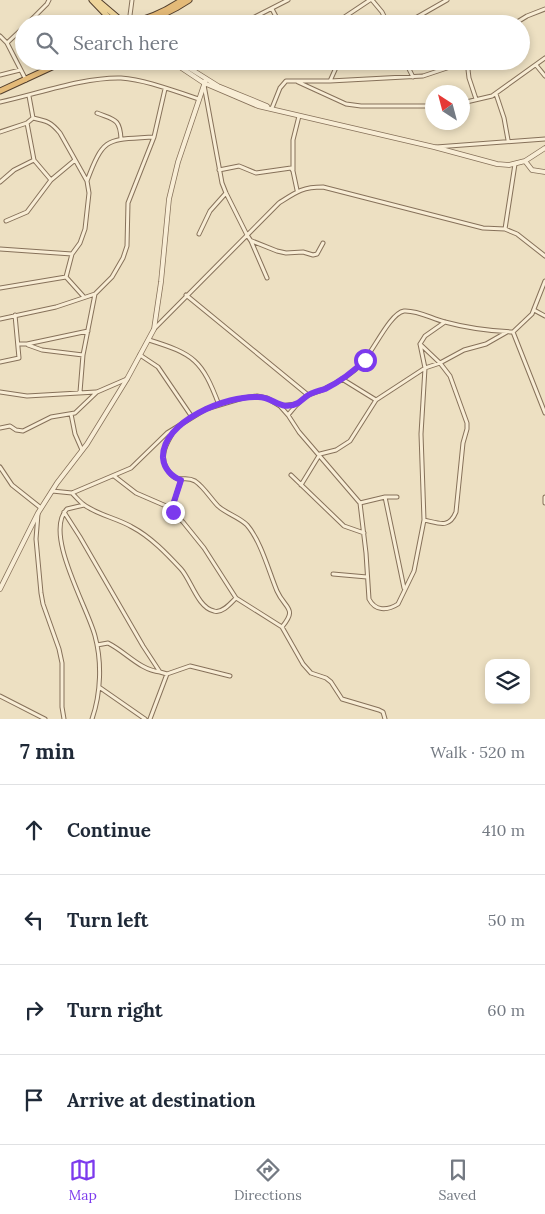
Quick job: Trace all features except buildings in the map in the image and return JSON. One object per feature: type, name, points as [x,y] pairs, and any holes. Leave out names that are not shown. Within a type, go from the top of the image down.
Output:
[{"type":"highway","points":[[154,15],[175,7],[182,0]]},
{"type":"highway","points":[[161,15],[188,0]]},
{"type":"highway","points":[[0,91],[47,70]]},
{"type":"main road","points":[[92,0],[114,15]]},
{"type":"main road","points":[[99,3],[108,15]]},
{"type":"street","points":[[36,15],[47,4],[48,0]]},
{"type":"street","points":[[129,15],[132,0]]},
{"type":"street","points":[[260,15],[288,0]]},
{"type":"street","points":[[348,15],[371,0],[384,15]]},
{"type":"street","points":[[421,15],[447,0]]},
{"type":"street","points":[[272,9],[275,15]]},
{"type":"street","points":[[530,15],[545,9]]},
{"type":"street","points":[[7,43],[15,35]]},
{"type":"street","points":[[0,36],[7,43],[15,60]]},
{"type":"street","points":[[530,68],[545,58]]},
{"type":"street","points":[[536,64],[545,76]]},
{"type":"street","points":[[0,75],[20,70],[26,80]]},
{"type":"street","points":[[185,70],[204,82],[249,102],[497,164],[525,162],[545,148]]},
{"type":"street","points":[[189,70],[204,82],[279,111]]},
{"type":"street","points":[[330,82],[335,70]]},
{"type":"street","points":[[410,70],[413,77]]},
{"type":"street","points":[[272,108],[283,82],[288,80],[330,82],[413,77],[442,70]]},
{"type":"street","points":[[468,70],[470,83],[476,99]]},
{"type":"street","points":[[470,100],[496,94],[528,70]]},
{"type":"street","points":[[0,102],[86,82],[120,78],[141,82],[199,99]]},
{"type":"street","points":[[295,81],[346,104],[361,106],[425,106]]},
{"type":"street","points":[[0,589],[38,513],[82,450],[127,379],[154,329],[161,282],[169,199],[176,170],[204,82]]},
{"type":"street","points":[[204,82],[219,170],[226,193],[251,241],[267,278]]},
{"type":"street","points":[[0,319],[56,307],[95,294],[112,277],[124,258],[128,239],[127,209],[130,195],[154,137],[165,89]]},
{"type":"street","points":[[496,94],[504,118],[508,140]]},
{"type":"street","points":[[29,96],[33,118]]},
{"type":"street","points":[[97,113],[118,122],[121,139]]},
{"type":"street","points":[[298,190],[294,171],[293,140],[299,116]]},
{"type":"street","points":[[0,132],[27,123],[33,118]]},
{"type":"street","points":[[33,118],[51,123],[55,127],[87,181],[89,197],[85,228],[80,243],[72,254],[66,277]]},
{"type":"street","points":[[27,123],[34,160],[51,180]]},
{"type":"street","points":[[87,181],[101,150],[110,142],[121,139],[154,137]]},
{"type":"street","points":[[434,147],[508,140],[545,139]]},
{"type":"street","points":[[0,182],[14,170],[34,160]]},
{"type":"street","points":[[6,221],[27,212],[51,180],[75,160]]},
{"type":"street","points":[[525,162],[532,170],[545,172]]},
{"type":"street","points":[[505,229],[515,164]]},
{"type":"street","points":[[219,170],[239,166],[256,174],[288,168],[294,171]]},
{"type":"street","points":[[154,329],[279,204],[298,190],[308,187],[323,187],[473,226],[505,229],[517,234],[545,256]]},
{"type":"street","points":[[199,234],[210,211],[226,193]]},
{"type":"street","points":[[251,241],[277,251],[286,253],[302,252],[312,255],[317,254],[323,243]]},
{"type":"street","points":[[0,249],[72,254]]},
{"type":"street","points":[[66,277],[84,297]]},
{"type":"street","points":[[0,288],[66,277]]},
{"type":"street","points":[[288,415],[308,395],[326,388],[365,360],[391,321],[402,311],[445,322],[513,332],[526,322],[534,310],[545,282]]},
{"type":"street","points":[[80,392],[83,355],[95,294]]},
{"type":"street","points":[[186,296],[308,395]]},
{"type":"street","points":[[534,310],[545,316]]},
{"type":"street","points":[[0,362],[19,358],[15,315]]},
{"type":"street","points":[[52,491],[72,493],[114,476],[135,465],[152,447],[175,428],[200,412],[219,405],[257,396],[267,398],[280,406],[288,415],[299,432],[320,454],[360,503],[369,598],[372,605],[377,608],[388,609],[398,604],[414,571],[424,520],[421,434],[425,368],[420,344],[425,336],[445,322]]},
{"type":"street","points":[[18,344],[27,344],[88,331]]},
{"type":"street","points":[[301,485],[320,454],[336,450],[350,441],[376,400],[425,368],[440,363],[464,350],[486,344],[507,332]]},
{"type":"street","points":[[513,332],[545,413]]},
{"type":"street","points":[[149,340],[179,350],[197,362],[208,379],[219,405]]},
{"type":"street","points":[[27,344],[42,350],[83,355]]},
{"type":"street","points":[[420,344],[440,363],[450,376],[467,423],[463,443],[456,512],[449,523],[443,524],[424,520]]},
{"type":"street","points":[[140,356],[158,367],[192,417]]},
{"type":"street","points":[[342,378],[376,400]]},
{"type":"street","points":[[0,428],[10,426],[16,430],[23,431],[51,417],[71,414],[78,411],[97,392],[127,379]]},
{"type":"street","points":[[0,392],[27,396],[97,392]]},
{"type":"street","points":[[280,406],[297,404]]},
{"type":"street","points":[[71,414],[82,450]]},
{"type":"street","points":[[175,428],[166,444],[163,459],[170,474],[181,480],[188,479],[194,481],[222,509],[242,522],[250,530],[257,542],[279,596],[290,613],[290,617],[282,627]]},
{"type":"street","points":[[0,467],[12,485],[41,508]]},
{"type":"street","points":[[291,475],[344,526],[364,533]]},
{"type":"street","points":[[114,476],[136,493],[162,503],[171,511],[204,548],[236,598],[282,627],[298,652],[303,664],[311,673],[326,678],[331,682],[342,698],[383,712],[385,719]]},
{"type":"street","points":[[171,511],[181,480]]},
{"type":"street","points":[[72,493],[84,505],[131,526],[146,536],[183,571],[199,599],[209,609],[214,612],[218,611],[228,606],[236,598]]},
{"type":"street","points":[[385,497],[404,589]]},
{"type":"street","points":[[360,503],[385,497],[397,497]]},
{"type":"street","points":[[545,497],[545,503]]},
{"type":"street","points":[[84,505],[66,509],[59,527],[70,573],[91,622],[97,645],[99,687],[98,701],[92,719]]},
{"type":"street","points":[[64,512],[160,672]]},
{"type":"street","points":[[38,513],[36,538],[42,604],[61,657],[64,719]]},
{"type":"street","points":[[333,574],[367,577]]},
{"type":"street","points":[[97,645],[108,644],[155,672],[167,674],[190,666],[230,676]]},
{"type":"street","points":[[150,719],[167,674]]},
{"type":"street","points":[[99,687],[145,719]]},
{"type":"street","points":[[0,696],[45,719]]},
{"type":"route","points":[[173,512],[171,511],[181,480],[170,474],[163,459],[166,444],[175,428],[206,409],[243,398],[264,397],[280,406],[297,404],[308,395],[326,388],[342,378],[365,360]]}]
